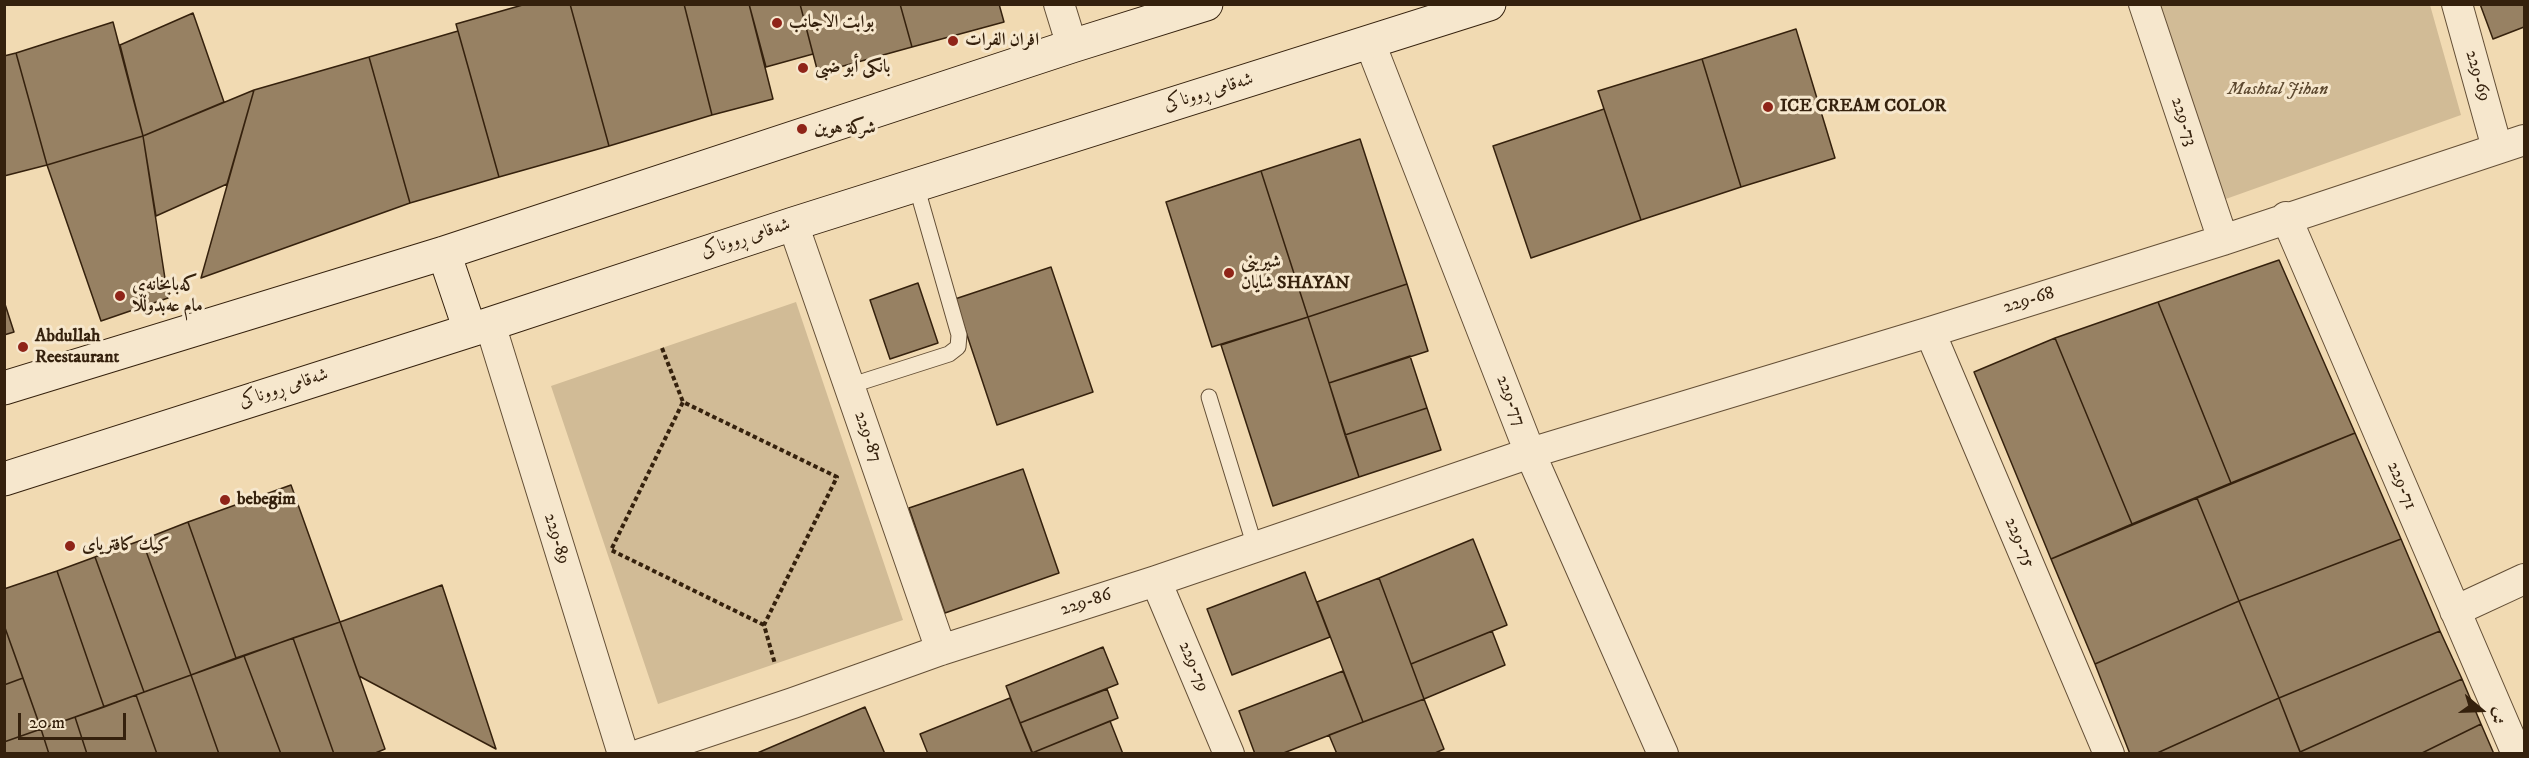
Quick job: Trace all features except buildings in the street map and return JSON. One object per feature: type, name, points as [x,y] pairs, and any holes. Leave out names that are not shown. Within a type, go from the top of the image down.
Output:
[{"type":"main road","points":[[4,388],[444,253],[1206,4]]},
{"type":"main road","name":"شەقامی ڕووناکی","points":[[4,479],[793,224],[1489,4]]},
{"type":"main road","points":[[444,253],[480,327]]},
{"type":"street","points":[[1059,4],[1072,46]]},
{"type":"street","name":"229-73","points":[[2144,4],[2223,240]]},
{"type":"street","name":"229-69","points":[[2457,4],[2511,144]]},
{"type":"street","name":"229-77","points":[[1370,43],[1530,453],[1664,753]]},
{"type":"street","name":"229-68","points":[[1530,453],[1930,332],[2223,240],[2286,217],[2511,144]]},
{"type":"street","name":"229-71","points":[[2286,217],[2517,753]]},
{"type":"street","name":"229-87","points":[[793,224],[941,650]]},
{"type":"street","name":"229-89","points":[[480,327],[622,753]]},
{"type":"street","name":"229-75","points":[[1930,332],[2109,753]]},
{"type":"street","name":"229-86","points":[[641,753],[1530,453]]},
{"type":"street","points":[[2455,611],[2524,579]]},
{"type":"street","name":"229-79","points":[[1156,581],[1229,753]]},
{"type":"lane","points":[[849,386],[949,354],[958,347],[959,335],[916,185]]},
{"type":"lane","points":[[1209,397],[1255,547]]},
{"type":"path","points":[[662,348],[682,402],[837,477],[764,625],[775,664]]},
{"type":"path","points":[[682,402],[611,550],[764,625]]},
{"type":"green space","name":"Mashtal Jihan","points":[[2159,5],[2430,5],[2461,115],[2223,200]]},
{"type":"green space","points":[[796,302],[903,620],[658,704],[551,386]]},
{"type":"place","name":"بوابت الاجانب","points":[[777,23]]},
{"type":"place","name":"افران الفرات","points":[[953,41]]},
{"type":"place","name":"بانكى أبو ضبى","points":[[803,68]]},
{"type":"place","name":"ICE CREAM COLOR","points":[[1768,107]]},
{"type":"place","name":"شركة هوين","points":[[802,129]]},
{"type":"place","name":"شيرينى شايان SHAYAN","points":[[1229,273]]},
{"type":"place","name":"کەبابخانەی مام عەبدوڵڵا","points":[[120,296]]},
{"type":"place","name":"Abdullah Reestaurant","points":[[23,347]]},
{"type":"place","name":"bebegim","points":[[225,500]]},
{"type":"place","name":"كيك كافترياى","points":[[70,546]]}]
